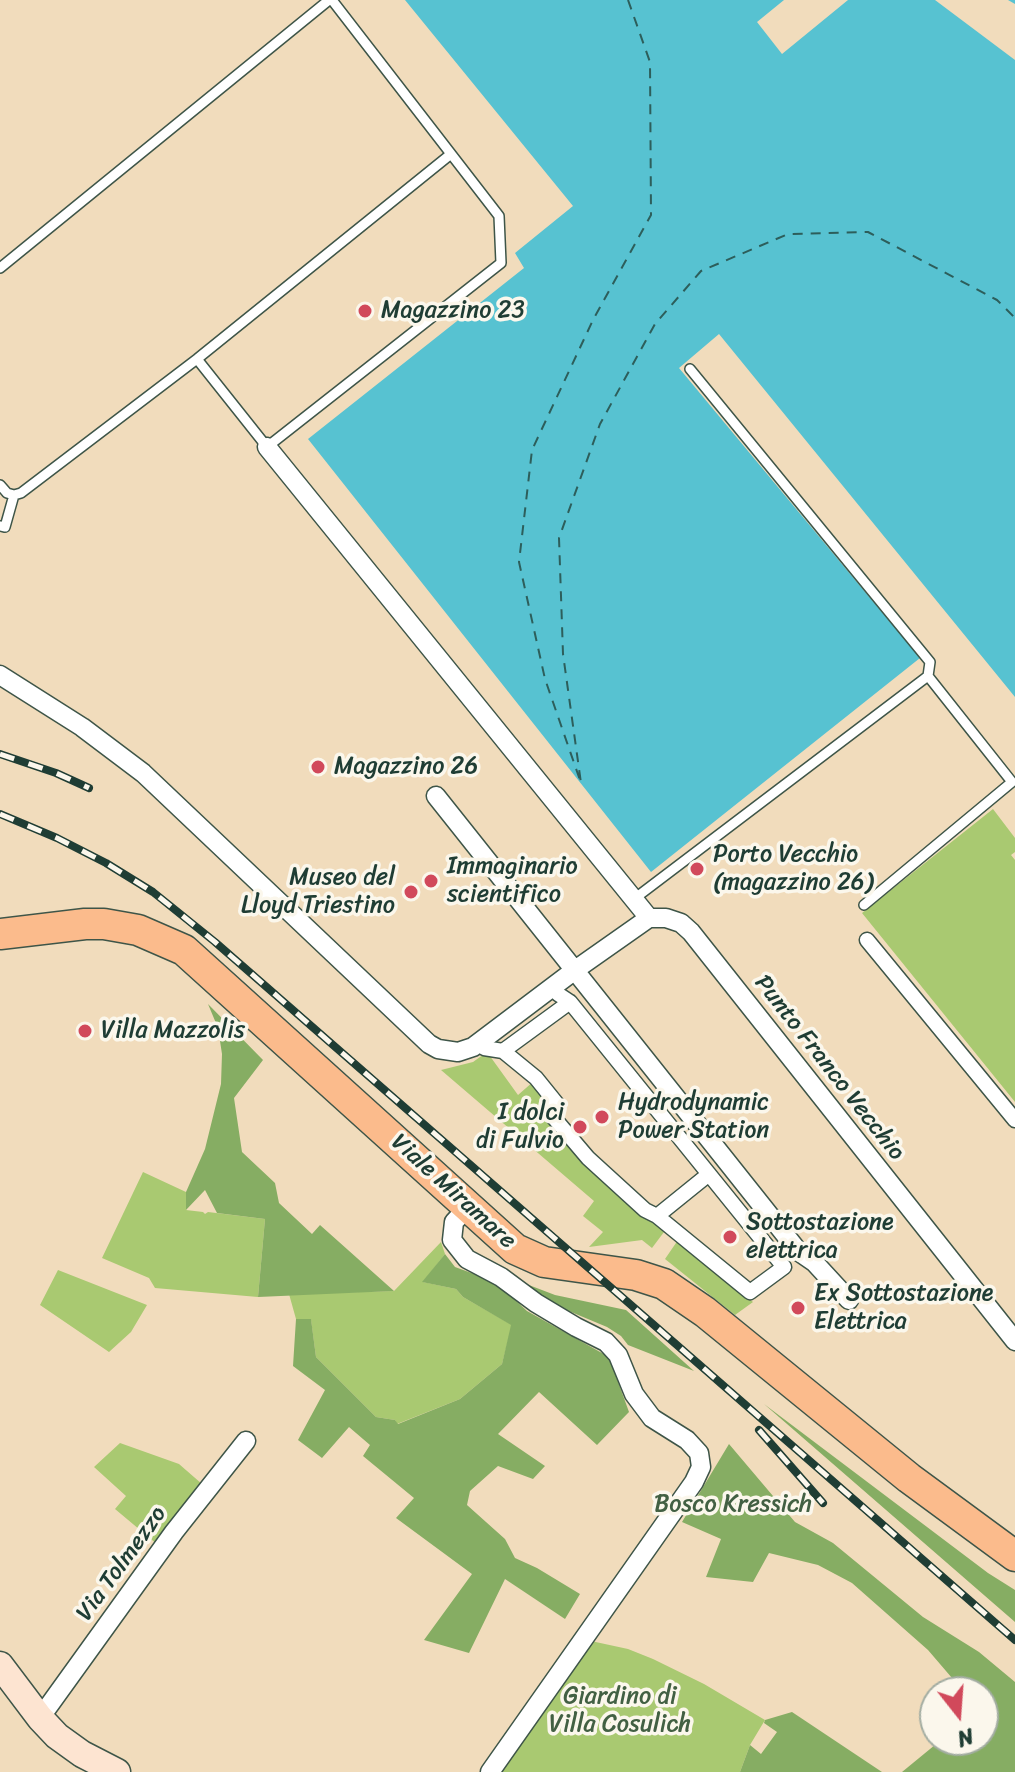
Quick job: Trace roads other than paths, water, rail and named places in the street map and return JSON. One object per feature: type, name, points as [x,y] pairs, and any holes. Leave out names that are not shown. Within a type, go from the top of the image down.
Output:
[{"type":"main road","name":"Viale Miramare","points":[[0,934],[85,924],[113,925],[154,935],[184,950],[507,1242],[530,1257],[558,1265],[651,1278],[682,1295],[909,1478],[1015,1556]]},
{"type":"main road","name":"Viale Miramare","points":[[909,1478],[1015,1549]]},
{"type":"main road","points":[[909,1478],[1015,1565]]},
{"type":"main road","points":[[0,1665],[40,1718],[68,1745],[117,1772]]},
{"type":"street","points":[[0,675],[82,727],[143,773],[429,1044],[438,1049],[458,1052],[473,1047],[649,918],[267,447]]},
{"type":"street","points":[[436,796],[798,1251],[814,1262],[849,1300]]},
{"type":"street","name":"Punto Franco Vecchio","points":[[649,918],[666,918],[681,923],[691,932],[1015,1341]]},
{"type":"street","points":[[867,940],[1015,1120]]},
{"type":"street","points":[[484,1048],[503,1051],[536,1078],[557,1104],[549,1112],[588,1158],[645,1210],[657,1216],[673,1233],[750,1292],[784,1267],[564,998],[503,1051]]},
{"type":"street","points":[[657,1216],[709,1174]]},
{"type":"street","points":[[467,1208],[454,1222],[452,1240],[467,1259],[606,1342],[618,1355],[634,1394],[652,1418],[687,1440],[699,1453],[701,1467],[694,1482],[490,1772]]},
{"type":"street","name":"Via Tolmezzo","points":[[40,1718],[174,1532],[246,1441]]},
{"type":"lane","points":[[0,268],[330,0],[499,216],[501,263],[267,447],[197,359]]},
{"type":"lane","points":[[0,485],[7,493],[21,493],[197,359],[451,154]]},
{"type":"lane","points":[[634,899],[928,676],[930,662],[690,369]]},
{"type":"lane","points":[[0,526],[5,527],[14,495]]},
{"type":"lane","points":[[864,905],[1012,782],[928,676]]},
{"type":"water","points":[[405,0],[1015,0],[1015,697],[719,334],[679,368],[920,658],[651,872],[308,439],[524,268],[515,253],[573,206]]},
{"type":"railway","points":[[0,754],[89,788]]},
{"type":"railway","points":[[0,814],[106,863],[153,892],[215,942],[1015,1640]]},
{"type":"railway","points":[[759,1430],[823,1503]]},
{"type":"place","name":"Magazzino 23","points":[[365,311]]},
{"type":"place","name":"Magazzino 26","points":[[318,767]]},
{"type":"place","name":"Porto Vecchio (magazzino 26)","points":[[697,869]]},
{"type":"place","name":"Immaginario scientifico","points":[[431,881]]},
{"type":"place","name":"Museo del Lloyd Triestino","points":[[411,892]]},
{"type":"place","name":"Villa Mazzolis","points":[[85,1031]]},
{"type":"place","name":"Hydrodynamic Power Station","points":[[602,1117]]},
{"type":"place","name":"I dolci di Fulvio","points":[[580,1127]]},
{"type":"place","name":"Sottostazione elettrica","points":[[730,1237]]},
{"type":"place","name":"Ex Sottostazione Elettrica","points":[[798,1308]]},
{"type":"park label","name":"Bosco Kressich","points":[[733,1505]]},
{"type":"park label","name":"Giardino di Villa Cosulich","points":[[620,1711]]}]
